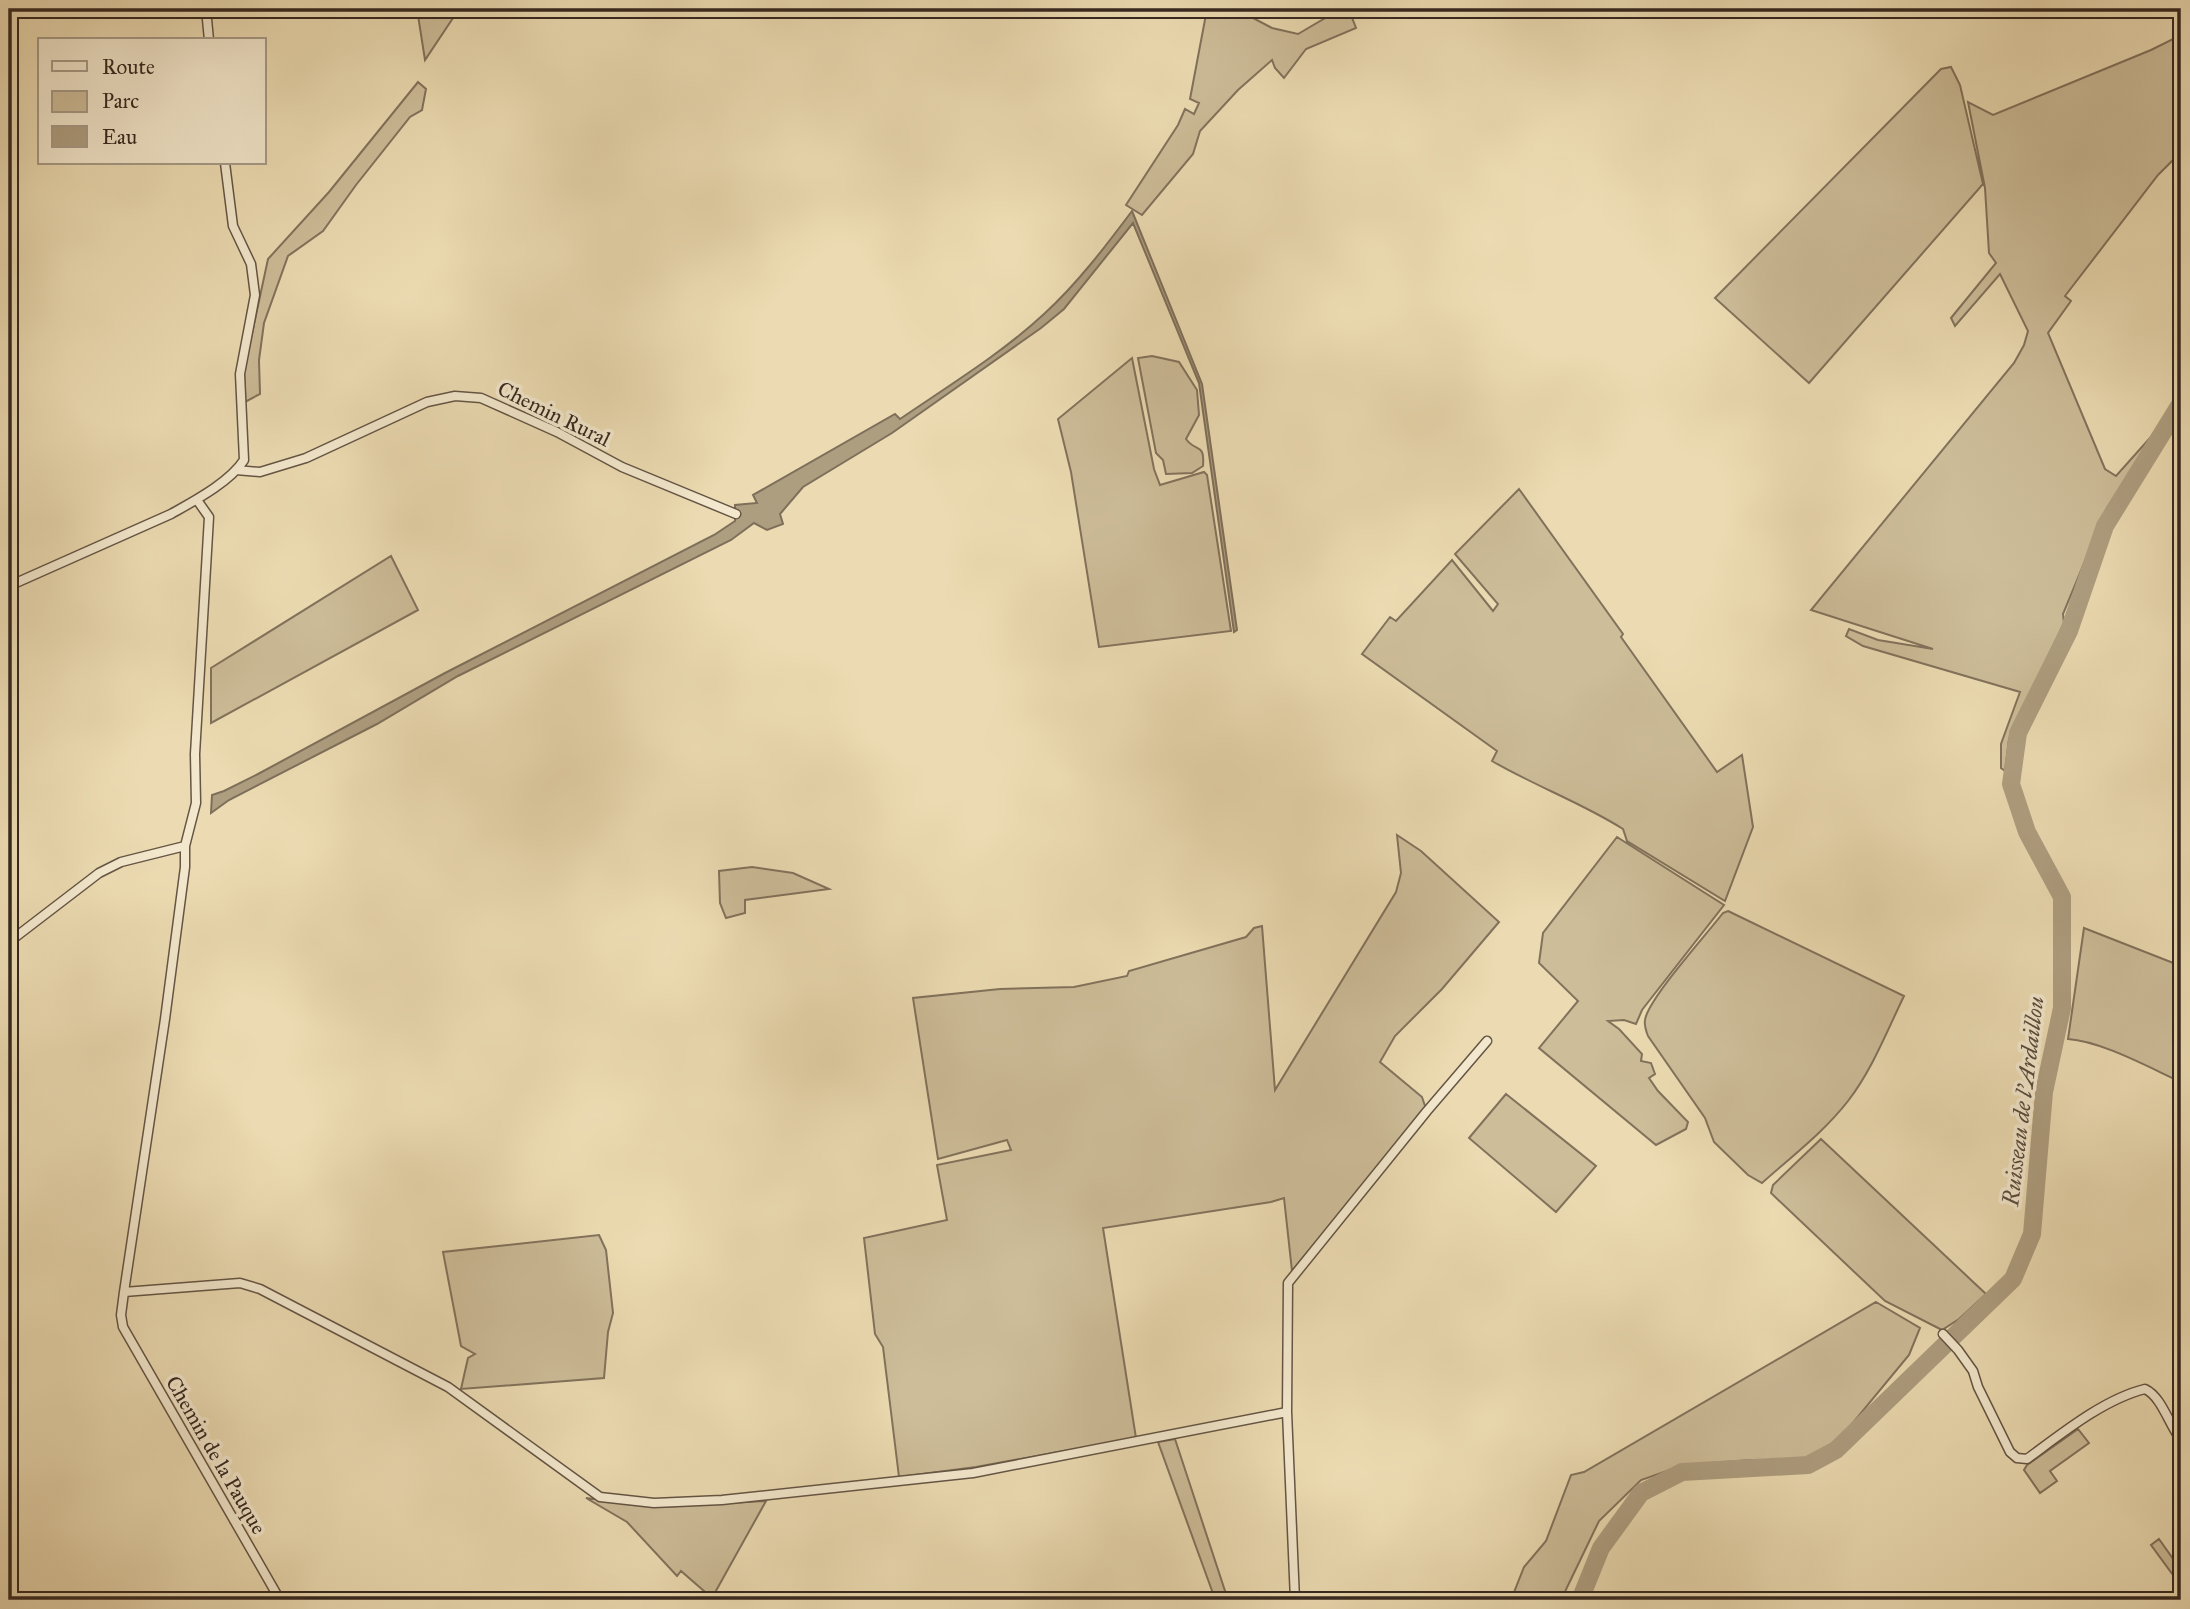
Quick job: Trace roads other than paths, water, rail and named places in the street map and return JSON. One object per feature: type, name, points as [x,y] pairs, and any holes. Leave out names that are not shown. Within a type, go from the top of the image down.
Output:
[{"type":"street","points":[[205,9],[209,38]]},
{"type":"street","points":[[9,586],[171,514],[197,500],[236,470],[244,460],[240,374],[255,295],[251,264],[233,226],[225,164]]},
{"type":"street","name":"Chemin Rural","points":[[236,470],[260,472],[306,457],[428,402],[454,396],[481,398],[557,432],[622,467],[736,514]]},
{"type":"street","points":[[197,500],[209,517],[195,754],[196,803],[185,846],[186,867],[166,1019],[124,1292],[240,1283],[260,1289],[448,1387],[600,1496],[654,1503],[722,1500],[973,1473],[1287,1412]]},
{"type":"street","points":[[9,942],[99,873],[121,862],[185,846]]},
{"type":"street","points":[[1296,1600],[1287,1412],[1288,1283],[1487,1041]]},
{"type":"street","name":"Chemin de la Pauque","points":[[124,1292],[121,1315],[123,1327],[280,1600]]},
{"type":"street","points":[[1943,1334],[1973,1371],[2010,1452],[2017,1458],[2027,1460],[2090,1415],[2135,1391],[2145,1389],[2150,1391],[2159,1403],[2181,1440]]},
{"type":"water","points":[[1132,211],[1202,384],[1237,630],[1234,632],[1199,383],[1133,223],[1064,309],[892,433],[803,487],[780,514],[783,524],[767,530],[754,523],[731,540],[458,676],[377,724],[229,800],[211,813],[212,795],[258,774],[445,673],[714,535],[735,521],[735,505],[757,503],[753,495],[895,414],[900,419],[992,356],[1044,314],[1079,278]]},
{"type":"waterway","name":"Ruisseau de l'Ardaillou","points":[[1580,1600],[1601,1548],[1641,1493],[1682,1472],[1808,1465],[1836,1450],[2013,1279],[2032,1234],[2044,1092],[2062,1008],[2062,897],[2027,832],[2011,784],[2018,733],[2069,631],[2105,526],[2181,403]]}]
